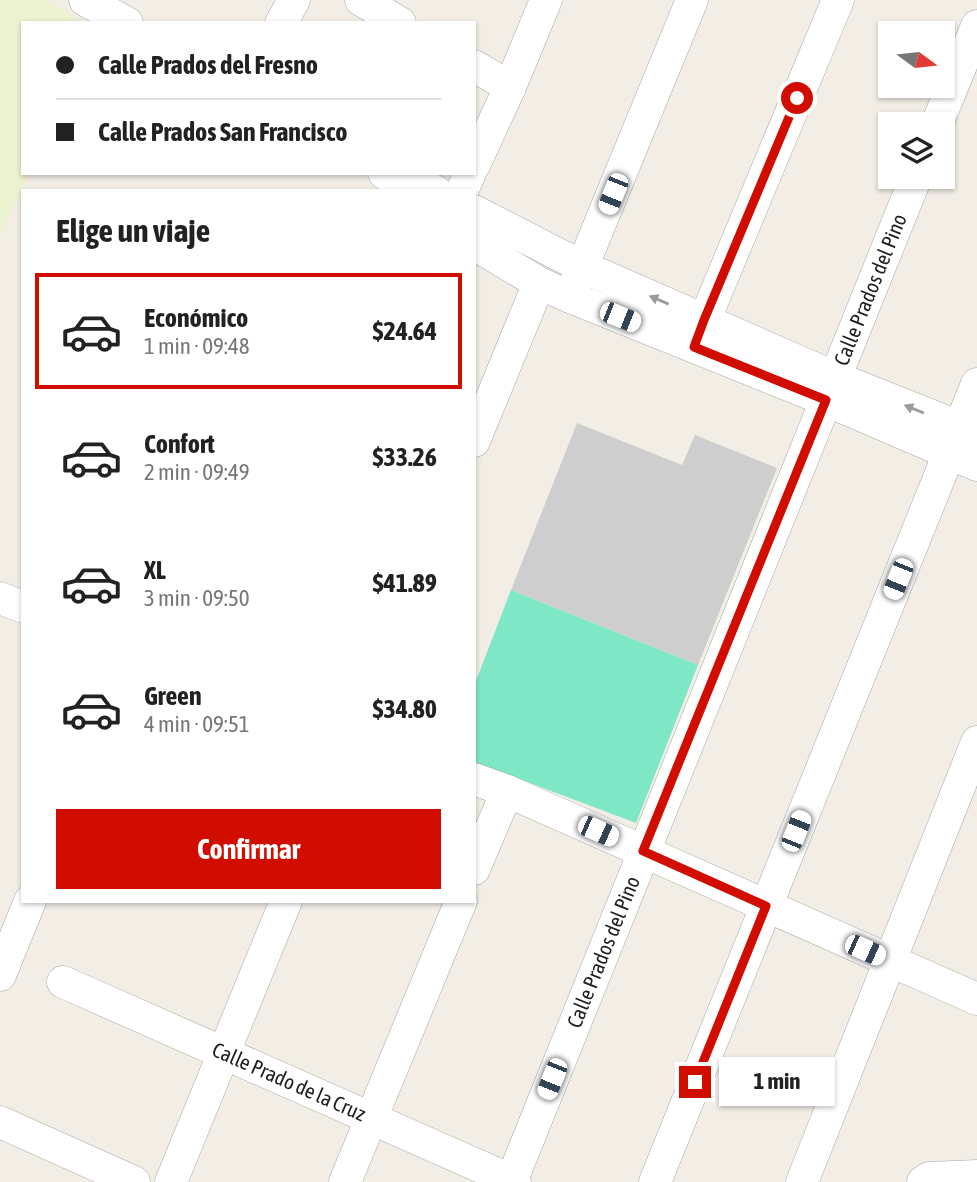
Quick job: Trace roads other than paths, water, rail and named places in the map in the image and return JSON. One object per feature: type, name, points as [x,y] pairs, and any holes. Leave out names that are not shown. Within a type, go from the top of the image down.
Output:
[{"type":"street","points":[[282,21],[294,0]]},
{"type":"street","points":[[361,0],[397,21]]},
{"type":"street","points":[[476,161],[546,0]]},
{"type":"street","points":[[570,297],[692,0]]},
{"type":"street","points":[[699,333],[838,0]]},
{"type":"street","points":[[942,112],[977,26]]},
{"type":"street","points":[[476,67],[510,87]]},
{"type":"street","points":[[394,182],[419,183],[431,189]]},
{"type":"street","name":"Calle Prados del Pino","points":[[513,1181],[643,851],[911,189]]},
{"type":"street","points":[[476,212],[583,267],[699,333],[965,445]]},
{"type":"street","points":[[476,245],[540,283],[570,297],[699,333]]},
{"type":"street","points":[[476,436],[540,283]]},
{"type":"street","points":[[655,1182],[766,906],[965,445],[977,384]]},
{"type":"street","points":[[0,598],[21,606]]},
{"type":"street","points":[[802,1182],[977,742]]},
{"type":"street","points":[[476,780],[507,791],[977,999]]},
{"type":"street","points":[[476,864],[507,791]]},
{"type":"street","points":[[0,975],[29,903]]},
{"type":"street","points":[[171,1182],[285,903]]},
{"type":"street","points":[[345,1182],[460,903]]},
{"type":"street","name":"Calle Prado de la Cruz","points":[[63,982],[513,1181]]},
{"type":"street","points":[[0,1122],[134,1182]]},
{"type":"street","points":[[923,1182],[929,1178],[969,1178]]}]
